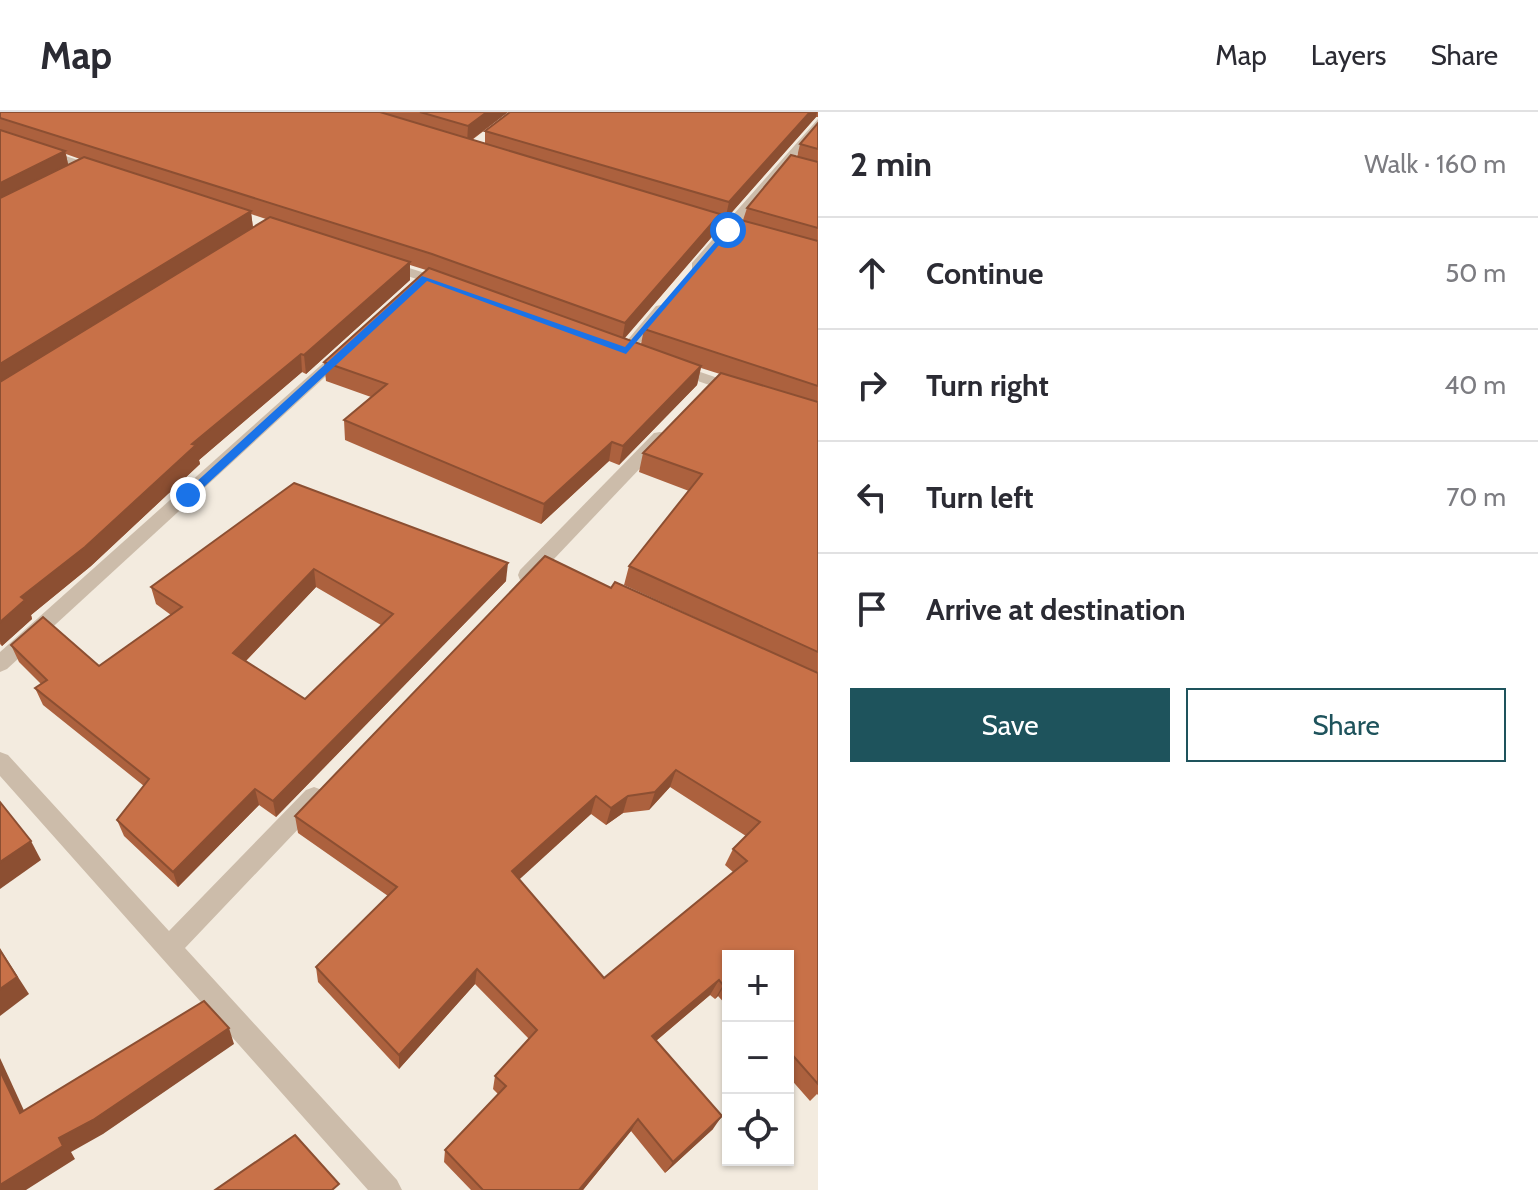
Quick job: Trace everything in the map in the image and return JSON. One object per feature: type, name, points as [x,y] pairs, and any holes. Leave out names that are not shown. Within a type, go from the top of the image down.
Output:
[{"type":"street","points":[[687,278],[788,167],[818,122]]},
{"type":"street","points":[[0,138],[80,170],[117,177]]},
{"type":"street","points":[[683,215],[773,242]]},
{"type":"street","points":[[368,259],[420,283],[454,288]]},
{"type":"street","points":[[641,356],[667,302]]},
{"type":"street","points":[[0,664],[358,340]]},
{"type":"street","points":[[612,346],[641,356],[706,388],[757,396]]},
{"type":"street","points":[[511,593],[551,562],[670,426]]},
{"type":"street","points":[[0,761],[387,1190]]},
{"type":"street","points":[[170,947],[324,787]]},
{"type":"building","points":[[0,112],[380,112],[720,214],[625,323],[432,254],[0,118]]},
{"type":"building","points":[[420,112],[487,112],[468,126]]},
{"type":"building","points":[[510,112],[810,112],[729,202],[485,131]]},
{"type":"building","points":[[818,123],[818,149],[800,144]]},
{"type":"building","points":[[0,130],[65,151],[0,183]]},
{"type":"building","points":[[791,155],[818,162],[818,228],[747,208]]},
{"type":"building","points":[[84,157],[251,211],[0,364],[0,198]]},
{"type":"building","points":[[270,217],[410,262],[304,355],[301,354],[192,444],[196,445],[85,547],[21,597],[25,600],[0,622],[0,382]]},
{"type":"building","points":[[737,219],[818,241],[818,386],[644,329]]},
{"type":"building","points":[[429,268],[701,366],[623,446],[612,442],[544,504],[344,420],[387,384],[324,362]]},
{"type":"building","points":[[721,373],[818,402],[818,652],[629,566],[702,474],[643,453]]},
{"type":"building","points":[[294,483],[508,563],[273,801],[255,789],[173,872],[117,820],[149,779],[35,688],[47,680],[11,645],[43,617],[99,666],[182,607],[151,587]],"holes":[[[314,569],[393,614],[305,699],[233,653]]]},
{"type":"building","points":[[545,556],[611,588],[615,582],[818,673],[818,1084],[794,1057],[794,950],[722,950],[722,984],[719,980],[652,1036],[722,1116],[673,1162],[638,1119],[579,1190],[483,1190],[445,1150],[506,1086],[495,1076],[537,1030],[477,969],[399,1055],[316,967],[397,887],[295,816]],"holes":[[[676,770],[760,822],[733,849],[747,861],[604,978],[512,871],[596,796],[611,808],[628,796],[655,792]]]},
{"type":"building","points":[[0,802],[31,841],[0,862]]},
{"type":"building","points":[[0,950],[17,977],[0,989]]},
{"type":"building","points":[[204,1001],[229,1028],[93,1120],[59,1138],[63,1146],[0,1185],[0,1071],[20,1113]]},
{"type":"building","points":[[295,1135],[339,1184],[332,1190],[215,1190]]},
{"type":"route","points":[[188,495],[426,278],[626,351],[728,230]]}]
